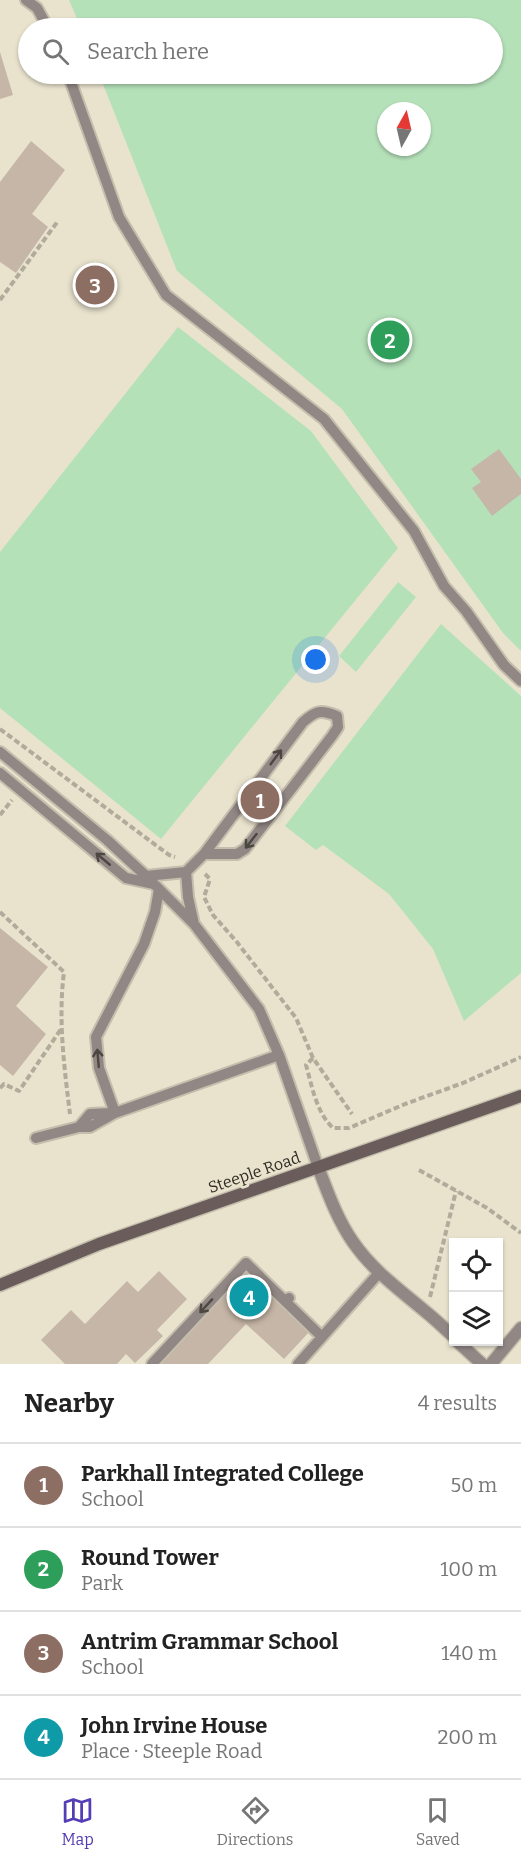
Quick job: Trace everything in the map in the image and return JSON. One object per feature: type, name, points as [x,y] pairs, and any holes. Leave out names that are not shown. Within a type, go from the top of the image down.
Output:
[{"type":"street","name":"Steeple Road","points":[[0,1285],[99,1244],[521,1096]]},
{"type":"street","points":[[318,1167],[334,1208],[352,1241],[379,1273],[449,1333]]},
{"type":"street","points":[[491,1364],[521,1328]]},
{"type":"street","points":[[463,1346],[482,1364]]},
{"type":"lane","points":[[26,0],[37,8],[42,18]]},
{"type":"lane","points":[[72,84],[119,217],[166,295],[324,419],[414,531],[444,586],[466,611],[504,665],[521,681]]},
{"type":"lane","points":[[0,773],[126,878],[153,883],[186,872],[204,854],[303,722],[314,712],[326,711],[337,716],[339,727],[245,849],[237,854],[204,854]]},
{"type":"lane","points":[[0,752],[107,840],[194,924],[259,1009],[279,1055],[318,1167]]},
{"type":"lane","points":[[186,872],[188,897],[194,924]]},
{"type":"lane","points":[[115,1113],[99,1068],[96,1037],[144,944],[155,912],[153,883]]},
{"type":"lane","points":[[36,1138],[76,1127],[90,1114],[115,1113],[265,1062],[279,1055]]},
{"type":"lane","points":[[152,1364],[246,1263],[287,1300],[322,1337]]},
{"type":"lane","points":[[298,1364],[379,1273]]},
{"type":"path","points":[[0,300],[58,221]]},
{"type":"path","points":[[0,912],[64,972],[61,997],[62,1051],[76,1127]]},
{"type":"path","points":[[0,1088],[4,1084],[19,1091],[62,1028]]},
{"type":"path","points":[[313,1058],[306,1065],[315,1097],[326,1121],[333,1128],[350,1128],[521,1057]]},
{"type":"path","points":[[419,1170],[487,1208],[521,1233]]},
{"type":"path","points":[[427,1312],[456,1191]]},
{"type":"green space","points":[[69,0],[521,0],[521,651],[503,633],[342,409],[177,271],[103,84],[503,84],[503,18],[77,18]]},
{"type":"green space","points":[[178,327],[311,431],[398,548],[161,839],[0,708],[0,552]]},
{"type":"green space","points":[[398,582],[416,597],[356,672],[339,656]]},
{"type":"green space","points":[[441,624],[521,696],[521,973],[464,1021],[433,949],[389,894],[323,845],[316,850],[285,826]]},
{"type":"building","points":[[0,52],[13,95],[0,99]]},
{"type":"building","points":[[31,141],[65,170],[32,214],[48,227],[16,273],[0,262],[0,182]]},
{"type":"building","points":[[499,449],[521,479],[521,494],[492,516],[472,488],[481,482],[471,469]]},
{"type":"building","points":[[0,928],[48,967],[16,1006],[46,1034],[13,1076],[0,1065]]},
{"type":"building","points":[[159,1271],[187,1299],[157,1330],[163,1336],[135,1363],[126,1354],[117,1364],[65,1364],[41,1340],[71,1310],[85,1324],[127,1281],[138,1292]]},
{"type":"building","points":[[247,1271],[311,1330],[284,1359],[246,1324],[208,1364],[160,1364]]},
{"type":"place","name":"Antrim Grammar School","points":[[95,285]]},
{"type":"place","name":"Round Tower","points":[[390,340]]},
{"type":"place","name":"Parkhall Integrated College","points":[[260,800]]},
{"type":"place","name":"John Irvine House","points":[[249,1297]]}]
